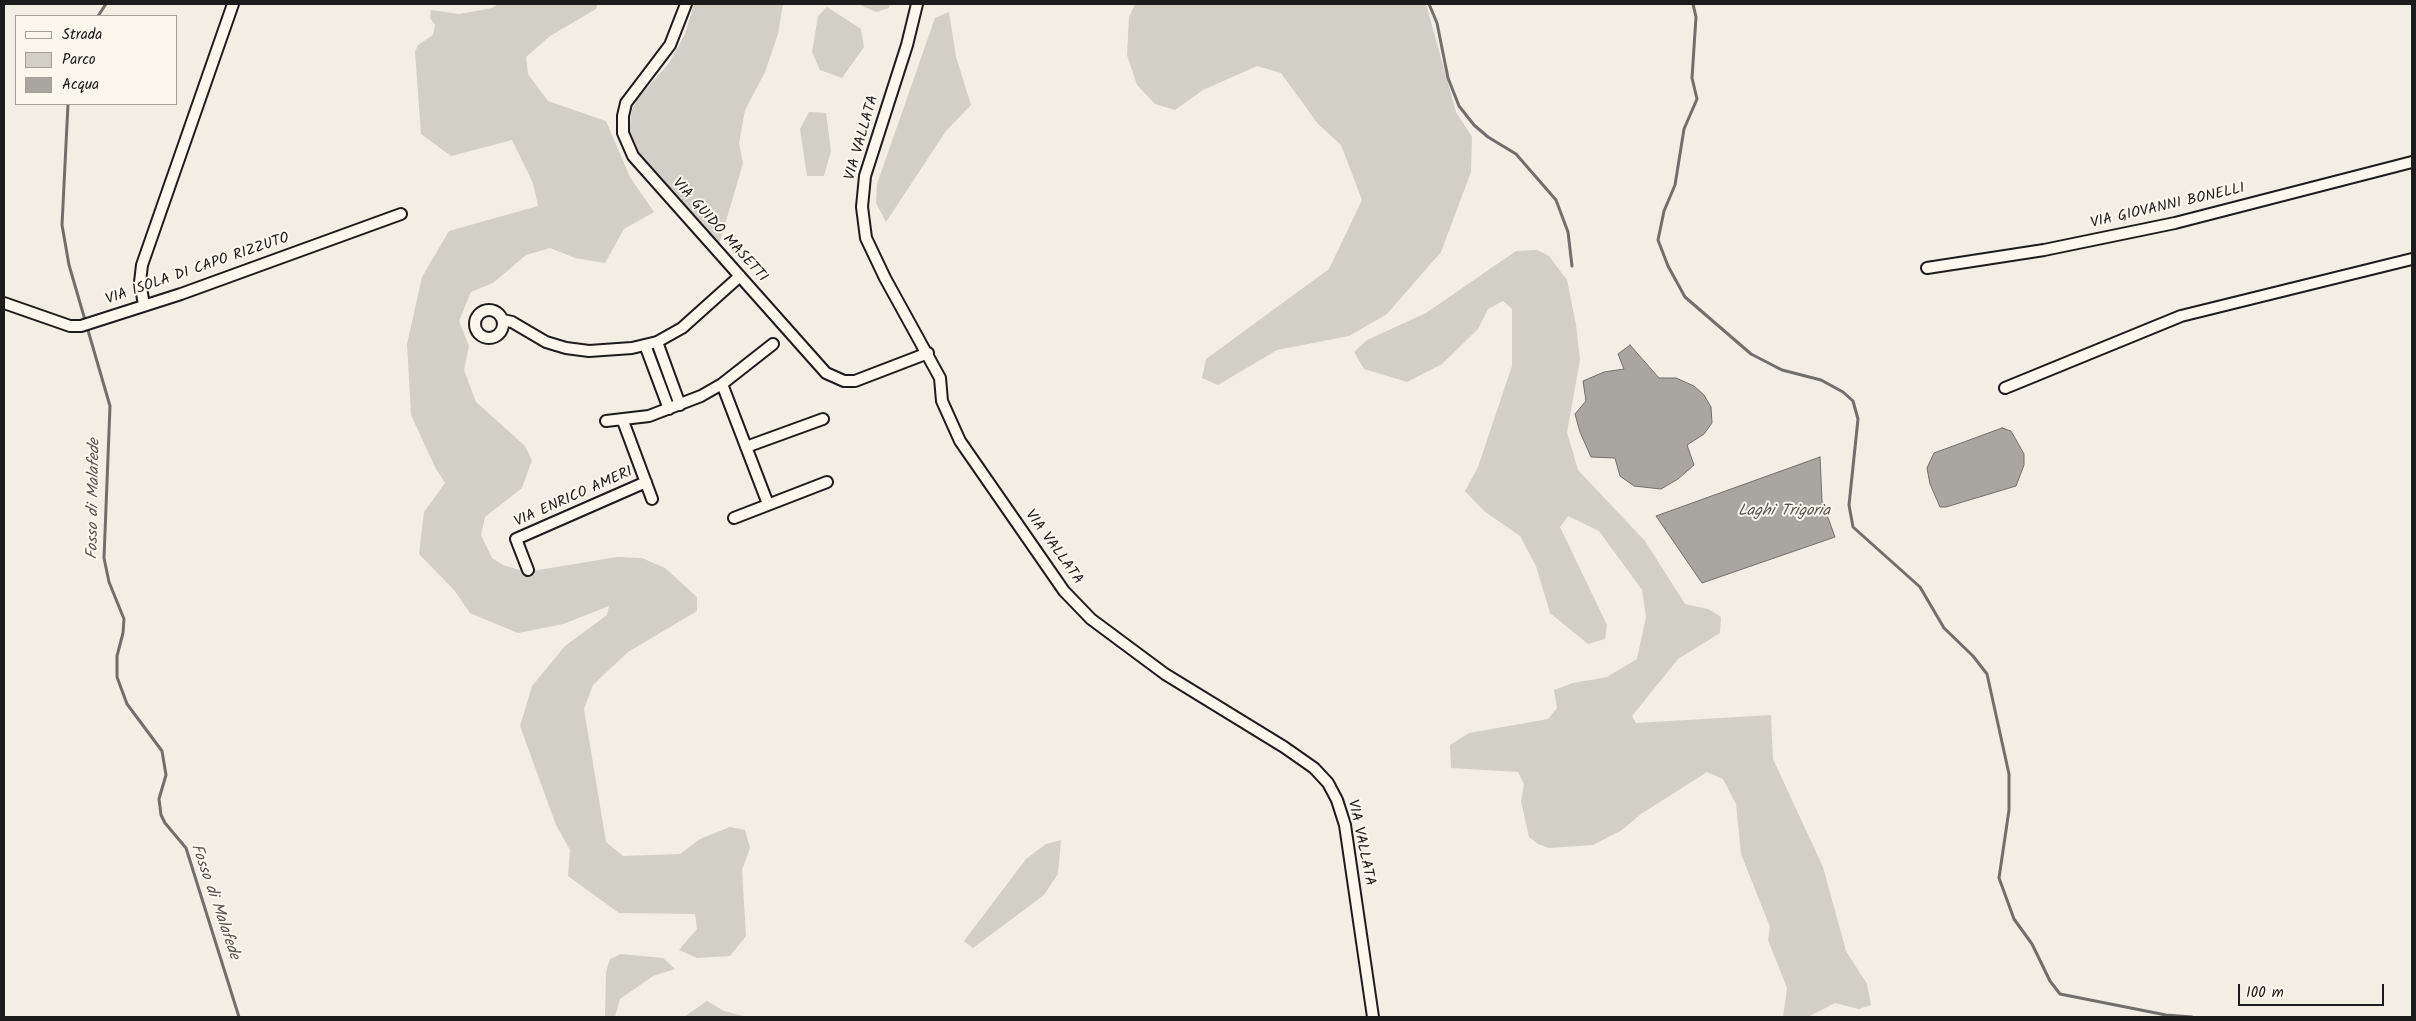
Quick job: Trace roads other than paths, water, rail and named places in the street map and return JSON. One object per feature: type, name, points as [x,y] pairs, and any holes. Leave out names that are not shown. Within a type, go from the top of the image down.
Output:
[{"type":"street","points":[[144,305],[140,282],[142,265],[233,4]]},
{"type":"street","name":"VIA GUIDO MASETTI","points":[[686,4],[670,45],[626,104],[623,116],[624,133],[628,147],[636,159],[815,362],[835,378],[854,381],[869,378],[928,353]]},
{"type":"street","name":"VIA VALLATA","points":[[917,4],[907,45],[865,176],[862,207],[866,238],[885,278],[928,353],[940,378],[945,408],[960,441],[1059,585],[1077,606],[1099,625],[1178,683],[1284,746],[1314,768],[1328,783],[1337,800],[1345,825],[1373,1017]]},
{"type":"street","name":"VIA GIOVANNI BONELLI","points":[[1927,268],[2044,250],[2175,223],[2412,162]]},
{"type":"street","name":"VIA ISOLA DI CAPO RIZZUTO","points":[[4,303],[70,326],[81,326],[181,294],[401,214]]},
{"type":"street","points":[[2005,388],[2181,316],[2412,260]]},
{"type":"street","points":[[503,320],[512,322],[546,342],[566,348],[606,351],[645,345],[656,342],[682,328],[740,276]]},
{"type":"street","points":[[656,342],[680,405]]},
{"type":"street","points":[[606,421],[623,421],[669,409],[701,396],[722,384],[773,344]]},
{"type":"street","points":[[645,345],[669,409]]},
{"type":"street","points":[[722,384],[768,504]]},
{"type":"street","points":[[746,446],[823,419]]},
{"type":"street","points":[[623,421],[652,499]]},
{"type":"street","name":"VIA ENRICO AMERI","points":[[528,570],[516,539],[646,482]]},
{"type":"street","points":[[734,518],[827,482]]},
{"type":"water","points":[[1630,345],[1659,378],[1676,378],[1694,386],[1704,395],[1711,407],[1712,423],[1704,434],[1687,445],[1694,465],[1678,479],[1661,489],[1634,486],[1620,476],[1615,458],[1591,457],[1580,432],[1575,414],[1586,401],[1583,381],[1604,372],[1624,369],[1618,354]]},
{"type":"water","points":[[2002,428],[2011,431],[2024,454],[2024,465],[2016,486],[1946,507],[1940,507],[1930,484],[1927,468],[1934,453]]},
{"type":"water","name":"Laghi Trigoria","points":[[1820,457],[1822,501],[1835,537],[1702,583],[1656,516]]},
{"type":"waterway","name":"Fosso di Malafede","points":[[99,15],[106,4]]},
{"type":"waterway","points":[[1429,4],[1437,23],[1448,78],[1459,106],[1474,125],[1488,137],[1516,154],[1556,200],[1568,232],[1572,266]]},
{"type":"waterway","points":[[1693,4],[1696,17],[1692,78],[1697,99],[1684,129],[1675,185],[1664,211],[1658,240],[1668,266],[1685,297],[1751,354],[1782,370],[1821,380],[1843,392],[1853,401],[1858,419],[1849,505],[1853,527],[1920,587],[1944,628],[1973,656],[1987,674],[2009,774],[2009,810],[1999,878],[2014,919],[2032,944],[2050,981],[2060,994],[2166,1015],[2192,1017]]},
{"type":"waterway","name":"Fosso di Malafede","points":[[68,105],[62,225],[69,265],[110,406],[104,558],[109,582],[124,619],[123,633],[117,656],[117,677],[127,704],[162,751],[166,775],[159,799],[161,815],[165,823],[186,848],[239,1017]]}]
